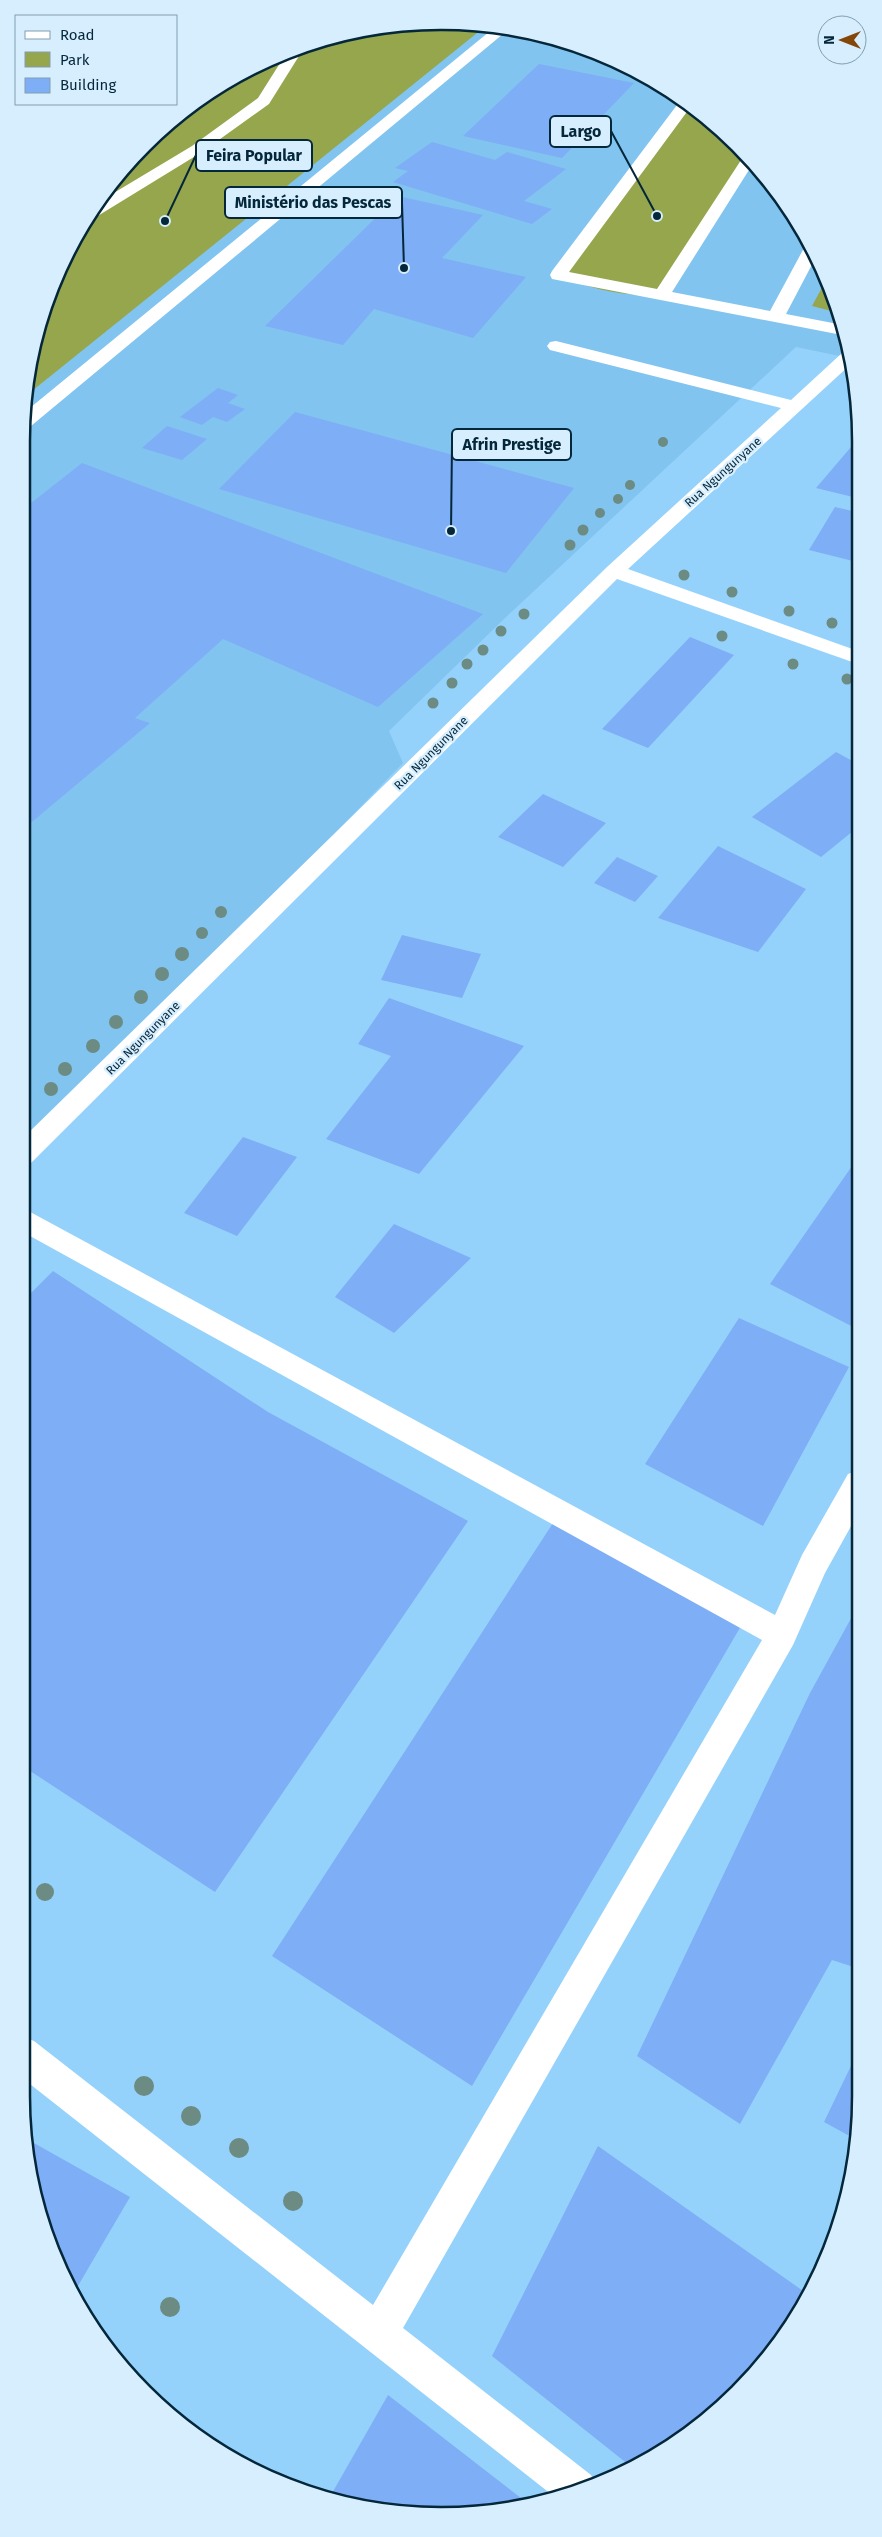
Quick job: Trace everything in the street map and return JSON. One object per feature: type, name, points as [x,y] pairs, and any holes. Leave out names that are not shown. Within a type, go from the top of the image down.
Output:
[{"type":"street","points":[[31,416],[495,34]]},
{"type":"street","points":[[105,205],[197,150],[264,101],[289,59]]},
{"type":"street","points":[[682,108],[558,275],[836,329]]},
{"type":"street","points":[[662,294],[745,164]]},
{"type":"street","points":[[776,317],[808,256]]},
{"type":"street","points":[[556,346],[794,406]]},
{"type":"street","name":"Rua Ngungunyane","points":[[30,1148],[614,571],[844,361]]},
{"type":"street","points":[[614,571],[852,656]]},
{"type":"street","points":[[30,1223],[782,1635]]},
{"type":"street","points":[[379,2332],[782,1635],[812,1565],[852,1497]]},
{"type":"street","points":[[30,2061],[379,2332],[572,2485]]},
{"type":"shaded area","points":[[470,31],[521,38],[547,44],[598,61],[623,72],[669,99],[712,132],[750,170],[783,213],[797,236],[821,284],[843,357],[796,347],[504,619],[389,731],[403,763],[30,1148],[30,441],[34,389]]},
{"type":"green space","points":[[414,31],[478,32],[34,390],[38,361],[52,309],[72,259],[85,235],[99,213],[132,170],[150,150],[191,115],[213,99],[259,72],[284,61],[335,44],[361,38]]},
{"type":"green space","points":[[682,108],[712,132],[745,164],[662,294],[636,295],[609,291],[558,275]]},
{"type":"green space","points":[[822,287],[831,311],[812,306]]},
{"type":"building","points":[[539,64],[634,83],[562,158],[463,136]]},
{"type":"building","points":[[432,142],[495,160],[507,152],[566,169],[524,201],[552,209],[532,224],[393,182],[408,171],[395,168]]},
{"type":"building","points":[[398,196],[483,215],[442,258],[526,277],[473,338],[374,309],[343,345],[265,326]]},
{"type":"building","points":[[218,388],[238,395],[228,403],[245,409],[227,422],[213,417],[202,425],[180,417]]},
{"type":"building","points":[[295,412],[574,488],[506,573],[219,489]]},
{"type":"building","points":[[167,426],[207,439],[182,460],[142,448]]},
{"type":"building","points":[[852,446],[852,497],[816,488]]},
{"type":"building","points":[[82,463],[483,614],[378,707],[223,639],[135,718],[150,723],[30,823],[30,504]]},
{"type":"building","points":[[835,507],[852,511],[852,561],[809,550]]},
{"type":"building","points":[[690,637],[734,655],[648,748],[602,729]]},
{"type":"building","points":[[836,752],[852,761],[852,832],[821,857],[752,817]]},
{"type":"building","points":[[543,794],[606,823],[563,867],[498,837]]},
{"type":"building","points":[[718,846],[806,889],[758,952],[658,918]]},
{"type":"building","points":[[617,857],[658,876],[635,902],[594,883]]},
{"type":"building","points":[[402,935],[481,954],[462,998],[381,980]]},
{"type":"building","points":[[389,998],[524,1046],[419,1174],[326,1139],[391,1056],[358,1044]]},
{"type":"building","points":[[243,1137],[297,1157],[237,1236],[184,1213]]},
{"type":"building","points":[[852,1166],[852,1326],[770,1284]]},
{"type":"building","points":[[394,1224],[471,1258],[394,1333],[335,1297]]},
{"type":"building","points":[[53,1271],[268,1412],[468,1521],[215,1892],[30,1771],[30,1294]]},
{"type":"building","points":[[739,1318],[849,1367],[763,1526],[645,1464]]},
{"type":"building","points":[[553,1523],[741,1626],[472,2086],[272,1956]]},
{"type":"building","points":[[852,1617],[852,1966],[832,1960],[740,2124],[637,2056],[810,1693]]},
{"type":"building","points":[[852,2064],[850,2136],[824,2122]]},
{"type":"building","points":[[33,2143],[130,2197],[77,2287],[61,2253],[44,2202]]},
{"type":"building","points":[[598,2146],[803,2291],[767,2346],[732,2387],[669,2438],[627,2463],[492,2356]]},
{"type":"building","points":[[388,2395],[522,2499],[468,2506],[441,2507],[387,2503],[333,2492]]},
{"type":"place","name":"Largo","points":[[657,216]]},
{"type":"place","name":"Feira Popular","points":[[165,221]]},
{"type":"place","name":"Ministério das Pescas","points":[[404,268]]},
{"type":"place","name":"Afrin Prestige","points":[[451,531]]}]
